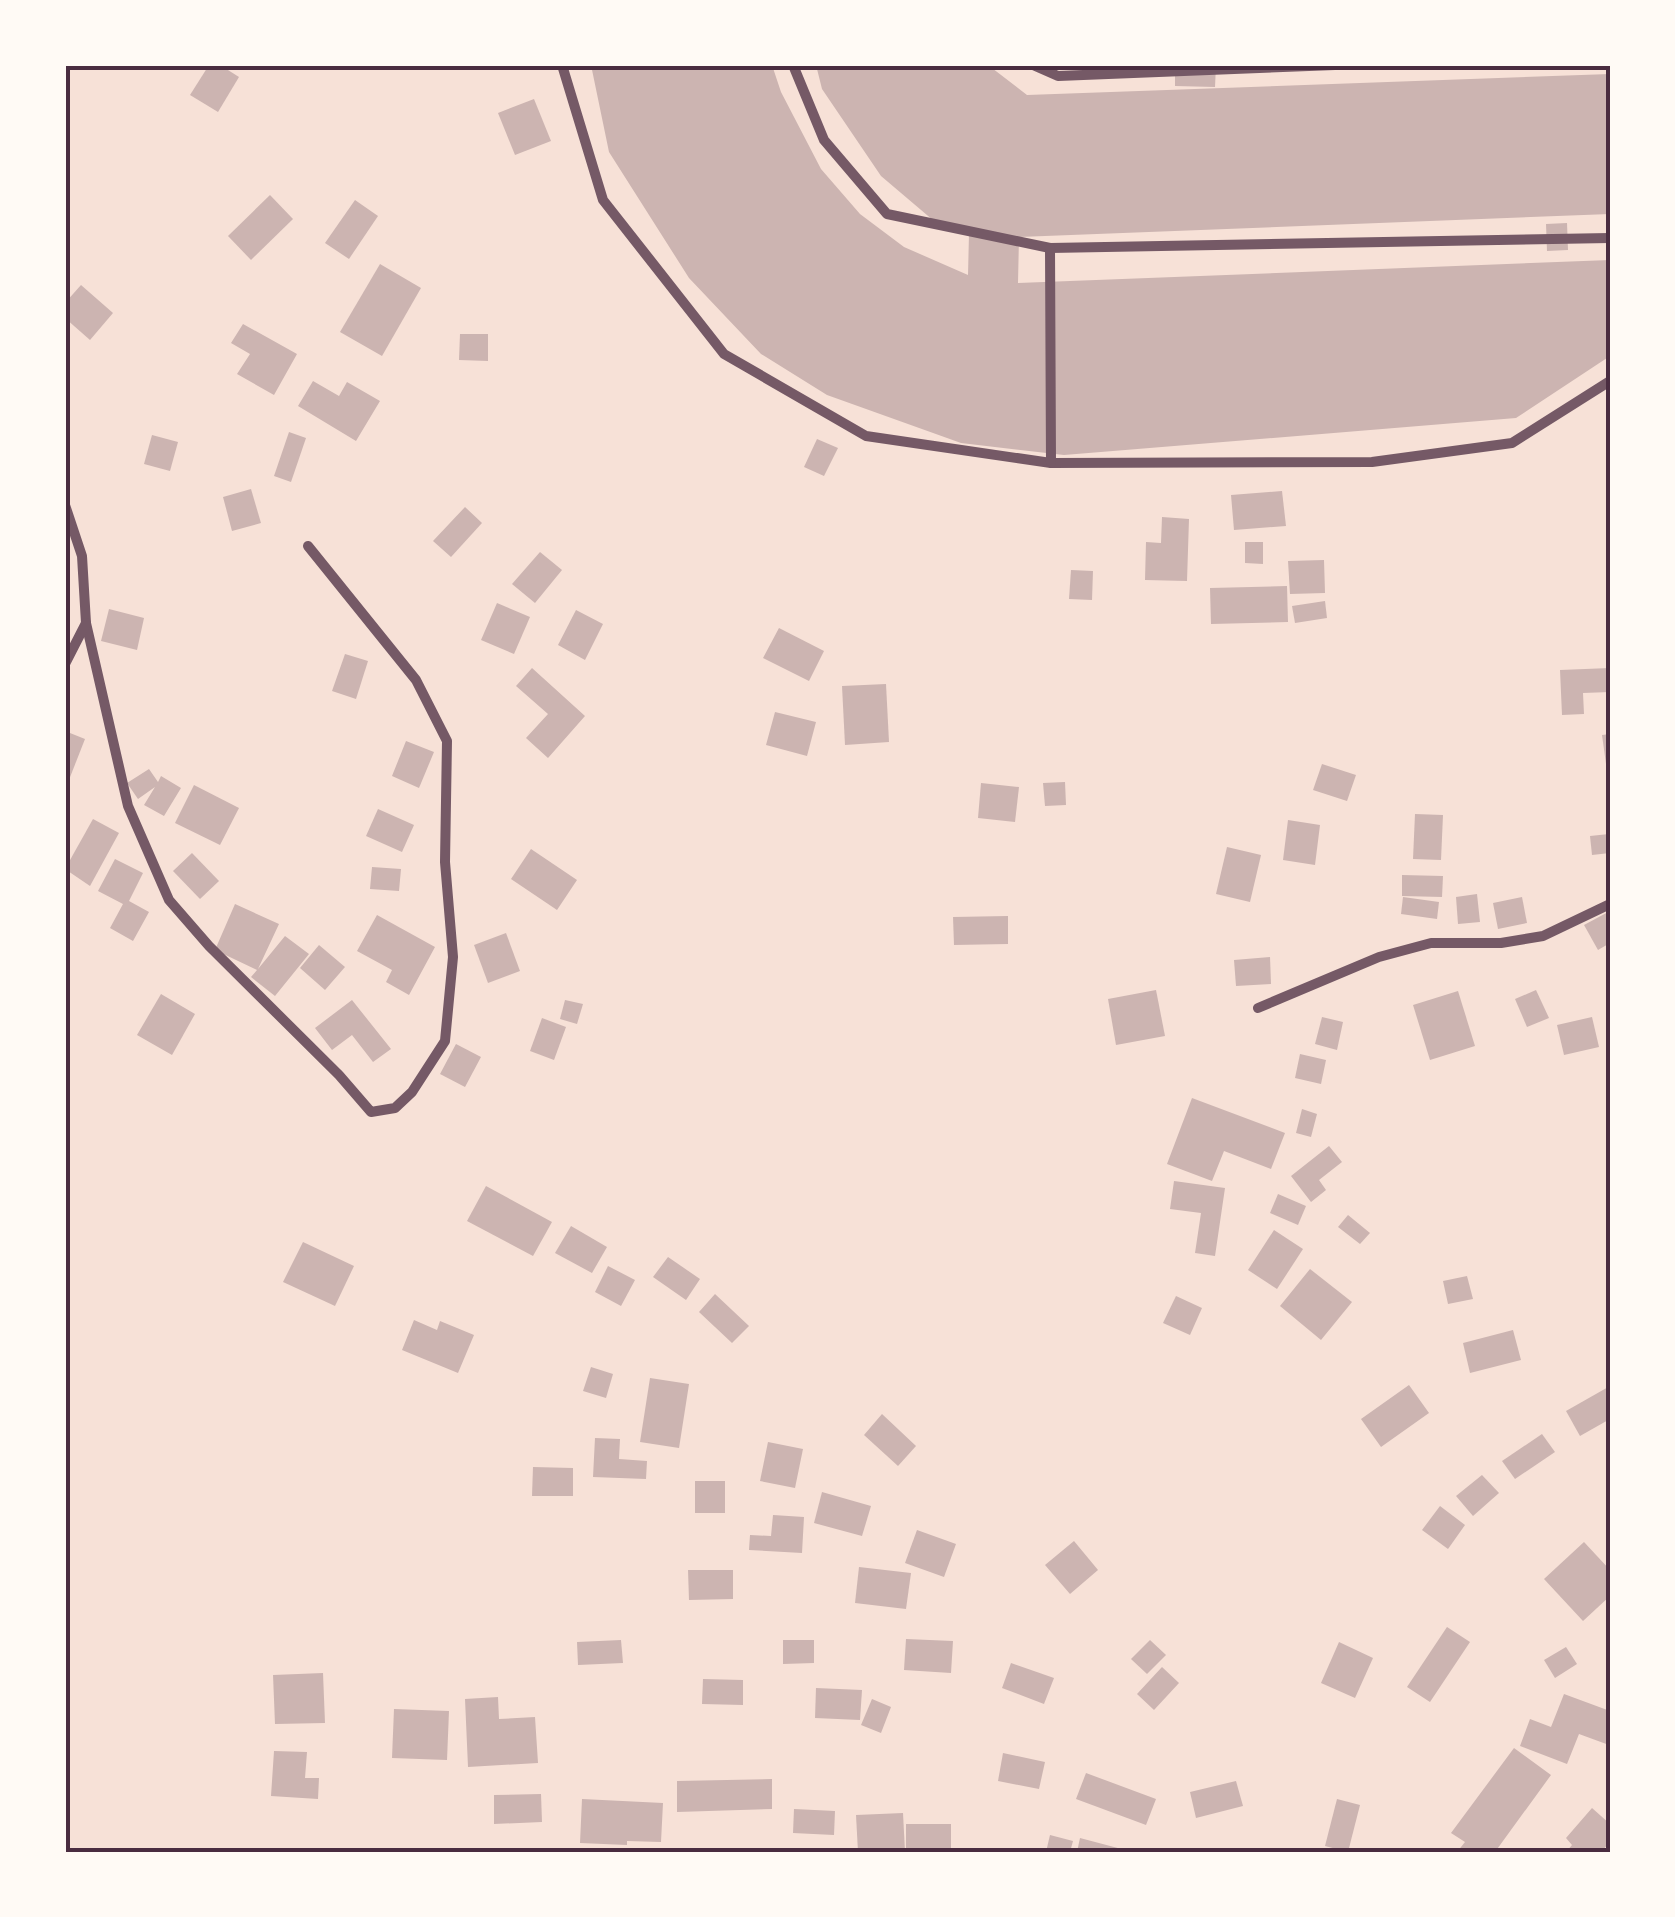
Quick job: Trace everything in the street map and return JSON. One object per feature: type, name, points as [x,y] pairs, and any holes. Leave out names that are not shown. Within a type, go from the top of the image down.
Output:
[{"type":"street","points":[[562,65],[603,200],[724,354],[866,436],[1052,464],[1372,462],[1512,443],[1610,382]]},
{"type":"street","points":[[793,65],[824,140],[887,214],[1050,248],[1610,238]]},
{"type":"street","points":[[1032,65],[1058,76],[1335,65]]},
{"type":"street","points":[[1050,248],[1052,464]]},
{"type":"street","points":[[65,504],[82,556],[86,622],[128,806],[169,900],[370,1112],[395,1108],[412,1092],[445,1041],[453,957],[445,862],[447,741],[416,680],[308,546]]},
{"type":"street","points":[[65,664],[86,622]]},
{"type":"street","points":[[1258,1008],[1378,957],[1430,943],[1501,943],[1543,936],[1610,904]]},
{"type":"building","points":[[209,65],[220,65],[239,77],[218,112],[190,95]]},
{"type":"building","points":[[591,65],[772,65],[781,92],[821,169],[860,214],[904,247],[968,275],[969,234],[934,221],[881,176],[822,89],[816,65],[988,65],[1027,95],[1610,74],[1610,214],[1019,237],[1018,283],[1610,260],[1610,356],[1516,418],[1064,455],[961,443],[827,395],[761,354],[689,278],[609,152]]},
{"type":"building","points":[[1175,65],[1216,65],[1215,87],[1175,86]]},
{"type":"building","points":[[534,99],[551,141],[515,155],[498,113]]},
{"type":"building","points":[[270,195],[293,219],[251,260],[228,236]]},
{"type":"building","points":[[355,200],[378,216],[349,259],[325,243]]},
{"type":"building","points":[[1567,223],[1568,250],[1547,251],[1546,224]]},
{"type":"building","points":[[380,264],[421,288],[382,356],[340,332]]},
{"type":"building","points":[[81,285],[113,313],[90,340],[65,318],[65,303]]},
{"type":"building","points":[[243,324],[297,354],[274,395],[237,374],[250,354],[231,343]]},
{"type":"building","points":[[460,334],[488,334],[488,361],[459,360]]},
{"type":"building","points":[[313,381],[339,396],[347,382],[380,401],[356,441],[298,406]]},
{"type":"building","points":[[289,432],[306,438],[291,482],[274,476]]},
{"type":"building","points":[[152,435],[178,442],[170,471],[144,464]]},
{"type":"building","points":[[817,439],[838,448],[824,476],[804,467]]},
{"type":"building","points":[[251,489],[261,523],[232,531],[223,497]]},
{"type":"building","points":[[1282,491],[1286,526],[1234,530],[1231,495]]},
{"type":"building","points":[[465,507],[482,523],[451,557],[433,541]]},
{"type":"building","points":[[1162,517],[1189,519],[1187,581],[1145,580],[1146,542],[1161,543]]},
{"type":"building","points":[[1245,542],[1263,542],[1263,564],[1245,563]]},
{"type":"building","points":[[540,552],[562,570],[535,603],[512,584]]},
{"type":"building","points":[[1324,560],[1325,593],[1290,594],[1288,561]]},
{"type":"building","points":[[1071,570],[1093,571],[1092,600],[1069,599]]},
{"type":"building","points":[[1287,586],[1288,622],[1211,624],[1210,588]]},
{"type":"building","points":[[1325,601],[1327,618],[1295,623],[1292,606]]},
{"type":"building","points":[[497,603],[530,617],[514,654],[481,640]]},
{"type":"building","points":[[109,609],[144,618],[137,650],[101,641]]},
{"type":"building","points":[[576,610],[603,624],[585,660],[558,645]]},
{"type":"building","points":[[779,628],[824,651],[809,681],[763,658]]},
{"type":"building","points":[[345,654],[368,661],[356,699],[332,691]]},
{"type":"building","points":[[532,668],[585,716],[548,758],[526,738],[548,714],[516,686]]},
{"type":"building","points":[[1610,668],[1610,692],[1583,693],[1584,714],[1562,715],[1560,670]]},
{"type":"building","points":[[886,684],[889,742],[845,745],[842,686]]},
{"type":"building","points":[[775,712],[816,722],[807,756],[766,745]]},
{"type":"building","points":[[65,731],[85,739],[65,790]]},
{"type":"building","points":[[1610,734],[1610,778],[1608,778],[1602,735]]},
{"type":"building","points":[[406,741],[434,752],[419,788],[392,776]]},
{"type":"building","points":[[1322,764],[1356,775],[1347,801],[1313,790]]},
{"type":"building","points":[[149,769],[158,782],[161,776],[181,788],[164,816],[144,805],[155,787],[138,799],[127,783]]},
{"type":"building","points":[[1065,782],[1066,805],[1045,806],[1043,783]]},
{"type":"building","points":[[981,783],[1019,787],[1015,822],[978,818]]},
{"type":"building","points":[[194,785],[239,808],[220,845],[175,823]]},
{"type":"building","points":[[378,809],[414,825],[402,852],[366,836]]},
{"type":"building","points":[[1415,814],[1443,815],[1441,860],[1413,859]]},
{"type":"building","points":[[93,819],[119,833],[90,886],[65,869]]},
{"type":"building","points":[[1288,820],[1320,825],[1315,865],[1283,860]]},
{"type":"building","points":[[1609,834],[1610,853],[1592,855],[1590,836]]},
{"type":"building","points":[[1227,847],[1261,855],[1250,902],[1216,894]]},
{"type":"building","points":[[531,849],[577,880],[557,910],[511,879]]},
{"type":"building","points":[[192,853],[219,881],[200,899],[173,871]]},
{"type":"building","points":[[115,859],[143,873],[129,901],[149,912],[133,941],[110,928],[123,904],[98,891]]},
{"type":"building","points":[[372,867],[401,869],[399,891],[370,889]]},
{"type":"building","points":[[1402,875],[1443,876],[1442,897],[1402,896]]},
{"type":"building","points":[[1477,894],[1480,922],[1458,924],[1456,897]]},
{"type":"building","points":[[1403,897],[1439,902],[1437,919],[1401,914]]},
{"type":"building","points":[[1522,897],[1527,923],[1498,929],[1493,903]]},
{"type":"building","points":[[235,904],[279,924],[258,969],[285,936],[309,954],[275,996],[251,977],[257,970],[215,950]]},
{"type":"building","points":[[1610,911],[1610,943],[1598,950],[1584,925]]},
{"type":"building","points":[[377,915],[435,947],[409,995],[386,982],[392,970],[357,951]]},
{"type":"building","points":[[1008,916],[1008,944],[954,945],[953,917]]},
{"type":"building","points":[[506,933],[520,971],[488,983],[474,945]]},
{"type":"building","points":[[319,945],[345,967],[325,990],[300,968]]},
{"type":"building","points":[[1270,957],[1271,984],[1236,986],[1234,960]]},
{"type":"building","points":[[1156,990],[1165,1036],[1116,1045],[1108,999]]},
{"type":"building","points":[[1536,990],[1549,1018],[1527,1027],[1515,999]]},
{"type":"building","points":[[1458,991],[1475,1046],[1430,1060],[1413,1005]]},
{"type":"building","points":[[161,994],[195,1014],[172,1055],[137,1035]]},
{"type":"building","points":[[352,1000],[391,1049],[373,1062],[352,1035],[332,1050],[315,1028]]},
{"type":"building","points":[[565,1000],[583,1004],[577,1024],[560,1019]]},
{"type":"building","points":[[1322,1017],[1343,1022],[1337,1050],[1315,1044]]},
{"type":"building","points":[[1592,1017],[1599,1047],[1564,1055],[1557,1025]]},
{"type":"building","points":[[542,1018],[566,1027],[554,1060],[530,1051]]},
{"type":"building","points":[[456,1044],[481,1057],[465,1087],[440,1074]]},
{"type":"building","points":[[1300,1054],[1326,1060],[1321,1084],[1295,1078]]},
{"type":"building","points":[[1192,1098],[1285,1133],[1271,1169],[1224,1151],[1212,1181],[1167,1164]]},
{"type":"building","points":[[1302,1109],[1317,1114],[1311,1137],[1296,1133]]},
{"type":"building","points":[[1329,1146],[1342,1162],[1319,1180],[1326,1190],[1311,1202],[1291,1176]]},
{"type":"building","points":[[1174,1181],[1225,1188],[1215,1256],[1195,1253],[1201,1213],[1170,1209]]},
{"type":"building","points":[[486,1186],[552,1222],[533,1256],[467,1221]]},
{"type":"building","points":[[1278,1194],[1306,1206],[1298,1225],[1270,1213]]},
{"type":"building","points":[[1348,1215],[1370,1233],[1360,1244],[1338,1227]]},
{"type":"building","points":[[571,1226],[607,1247],[592,1273],[555,1253]]},
{"type":"building","points":[[1274,1230],[1303,1249],[1277,1289],[1248,1270]]},
{"type":"building","points":[[303,1242],[354,1266],[335,1306],[283,1282]]},
{"type":"building","points":[[668,1257],[700,1279],[686,1300],[653,1277]]},
{"type":"building","points":[[608,1266],[635,1280],[621,1306],[595,1292]]},
{"type":"building","points":[[1310,1269],[1352,1302],[1321,1340],[1280,1306]]},
{"type":"building","points":[[1467,1276],[1473,1299],[1448,1304],[1443,1281]]},
{"type":"building","points":[[715,1294],[749,1326],[732,1343],[699,1312]]},
{"type":"building","points":[[1176,1296],[1202,1308],[1190,1335],[1163,1323]]},
{"type":"building","points":[[414,1320],[437,1330],[440,1321],[474,1335],[458,1373],[402,1350]]},
{"type":"building","points":[[1513,1330],[1521,1360],[1470,1373],[1463,1343]]},
{"type":"building","points":[[591,1367],[613,1374],[606,1398],[583,1391]]},
{"type":"building","points":[[650,1378],[689,1384],[679,1448],[640,1442]]},
{"type":"building","points":[[1409,1385],[1429,1413],[1381,1447],[1361,1419]]},
{"type":"building","points":[[1610,1386],[1610,1419],[1580,1436],[1566,1411]]},
{"type":"building","points":[[882,1414],[916,1446],[898,1466],[864,1435]]},
{"type":"building","points":[[1542,1434],[1555,1452],[1515,1479],[1502,1461]]},
{"type":"building","points":[[595,1438],[620,1439],[619,1459],[647,1461],[646,1479],[593,1477]]},
{"type":"building","points":[[768,1442],[803,1449],[795,1488],[760,1481]]},
{"type":"building","points":[[533,1467],[573,1468],[573,1496],[532,1496]]},
{"type":"building","points":[[1482,1475],[1499,1493],[1473,1516],[1456,1496]]},
{"type":"building","points":[[695,1481],[725,1481],[725,1513],[695,1513]]},
{"type":"building","points":[[822,1492],[871,1506],[862,1536],[814,1523]]},
{"type":"building","points":[[1440,1506],[1465,1525],[1448,1549],[1422,1530]]},
{"type":"building","points":[[773,1515],[804,1517],[802,1553],[749,1550],[750,1535],[771,1536]]},
{"type":"building","points":[[917,1530],[956,1544],[944,1577],[905,1563]]},
{"type":"building","points":[[1074,1541],[1098,1570],[1070,1594],[1045,1565]]},
{"type":"building","points":[[1584,1542],[1610,1570],[1610,1596],[1583,1621],[1544,1579]]},
{"type":"building","points":[[859,1567],[911,1573],[906,1609],[855,1603]]},
{"type":"building","points":[[688,1570],[733,1570],[733,1599],[689,1600]]},
{"type":"building","points":[[1447,1627],[1470,1642],[1430,1702],[1407,1687]]},
{"type":"building","points":[[906,1639],[953,1641],[951,1673],[904,1670]]},
{"type":"building","points":[[621,1640],[623,1663],[578,1665],[577,1642]]},
{"type":"building","points":[[783,1640],[814,1640],[814,1663],[783,1664]]},
{"type":"building","points":[[1150,1640],[1166,1655],[1147,1674],[1131,1659]]},
{"type":"building","points":[[1339,1642],[1373,1658],[1355,1698],[1321,1683]]},
{"type":"building","points":[[1566,1647],[1577,1664],[1555,1678],[1544,1660]]},
{"type":"building","points":[[1011,1663],[1054,1678],[1044,1704],[1002,1688]]},
{"type":"building","points":[[1162,1667],[1179,1683],[1154,1710],[1137,1694]]},
{"type":"building","points":[[323,1673],[325,1723],[275,1724],[273,1675]]},
{"type":"building","points":[[703,1679],[743,1680],[743,1705],[702,1704]]},
{"type":"building","points":[[816,1688],[862,1690],[860,1720],[815,1718]]},
{"type":"building","points":[[1564,1694],[1610,1711],[1609,1745],[1579,1734],[1567,1764],[1520,1746],[1530,1719],[1551,1727]]},
{"type":"building","points":[[498,1697],[499,1719],[535,1717],[538,1763],[468,1767],[465,1699]]},
{"type":"building","points":[[872,1699],[891,1707],[881,1733],[861,1725]]},
{"type":"building","points":[[394,1709],[449,1711],[447,1760],[392,1758]]},
{"type":"building","points":[[1514,1748],[1551,1775],[1495,1852],[1457,1852],[1465,1842],[1451,1833]]},
{"type":"building","points":[[274,1751],[307,1752],[305,1778],[319,1778],[318,1799],[271,1796]]},
{"type":"building","points":[[1003,1753],[1045,1762],[1039,1789],[998,1781]]},
{"type":"building","points":[[1086,1773],[1156,1799],[1146,1825],[1076,1799]]},
{"type":"building","points":[[772,1779],[772,1809],[677,1812],[677,1781]]},
{"type":"building","points":[[1236,1781],[1243,1806],[1196,1818],[1190,1792]]},
{"type":"building","points":[[541,1794],[542,1822],[494,1824],[494,1795]]},
{"type":"building","points":[[582,1799],[663,1803],[661,1842],[580,1843]]},
{"type":"building","points":[[1337,1799],[1360,1805],[1348,1852],[1325,1846]]},
{"type":"building","points":[[1592,1808],[1610,1824],[1610,1842],[1601,1852],[1566,1852],[1572,1845],[1566,1838]]},
{"type":"building","points":[[794,1809],[835,1811],[834,1835],[793,1833]]},
{"type":"building","points":[[903,1813],[905,1852],[858,1852],[856,1815]]},
{"type":"building","points":[[906,1824],[951,1824],[951,1852],[906,1852]]},
{"type":"building","points":[[1050,1835],[1073,1841],[1070,1852],[1046,1852]]},
{"type":"building","points":[[1080,1838],[1129,1851],[1129,1852],[1077,1852]]}]
